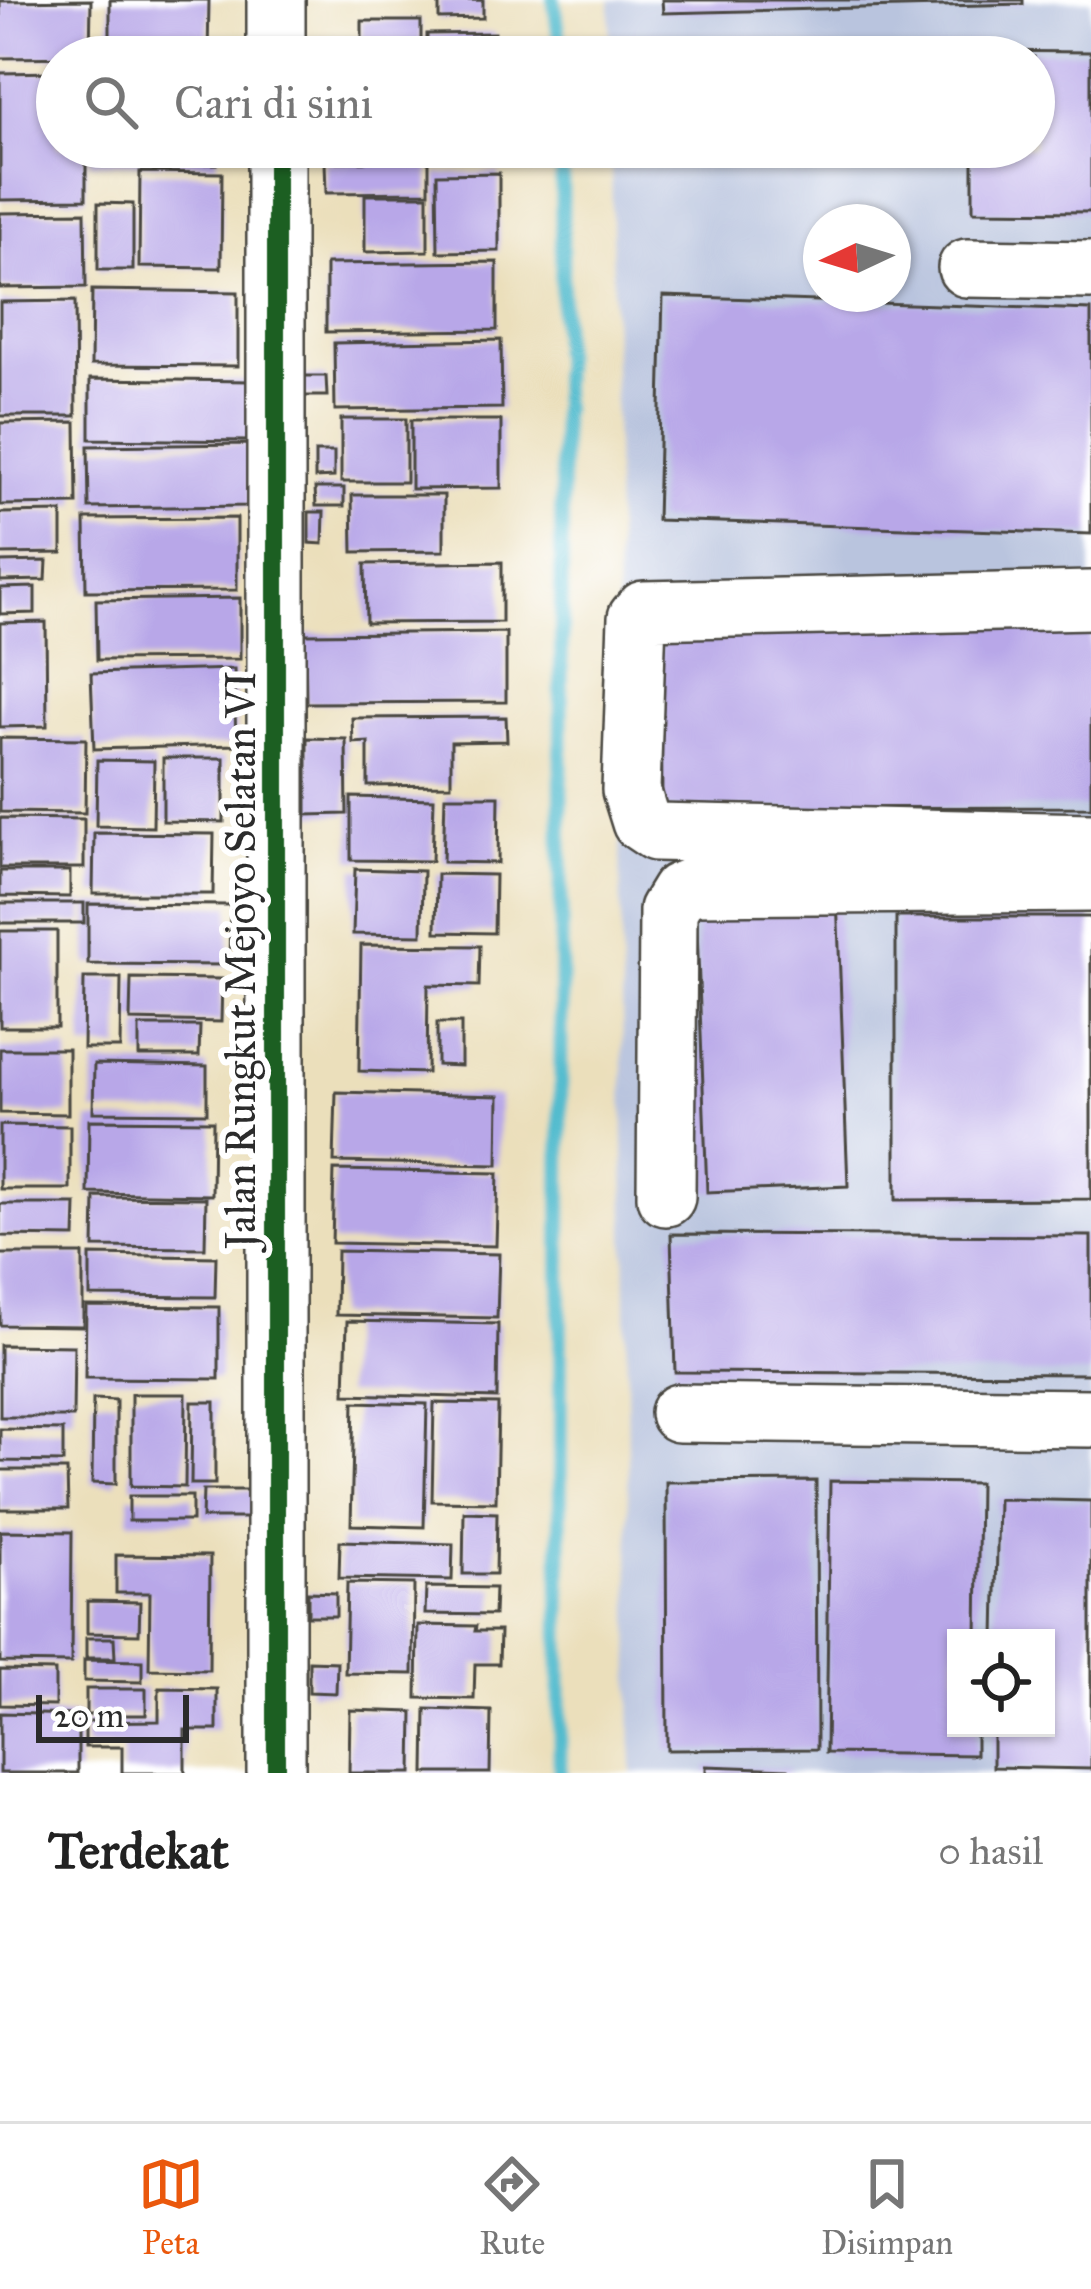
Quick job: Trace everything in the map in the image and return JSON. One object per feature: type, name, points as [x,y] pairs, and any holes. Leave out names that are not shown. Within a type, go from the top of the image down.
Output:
[{"type":"street","points":[[276,0],[276,36]]},
{"type":"street","name":"Jalan Rungkut Mejoyo Selatan VI","points":[[276,168],[276,1773]]},
{"type":"street","points":[[967,268],[1091,270]]},
{"type":"street","points":[[634,584],[1091,572]]},
{"type":"street","points":[[1091,600],[644,610],[637,619],[631,790],[641,822],[656,832],[1091,842]]},
{"type":"street","points":[[666,1196],[668,910],[679,892],[694,886],[1091,883]]},
{"type":"street","points":[[679,1413],[1091,1418]]},
{"type":"shaded area","points":[[610,0],[1091,0],[1091,1773],[632,1773],[611,168],[1055,168],[1055,36],[610,36]]},
{"type":"building","points":[[91,0],[90,36],[36,36],[36,58],[0,58],[0,1]]},
{"type":"building","points":[[110,0],[209,0],[208,36],[110,36]]},
{"type":"building","points":[[483,0],[483,18],[439,19],[439,1]]},
{"type":"building","points":[[662,0],[1023,0],[1023,4],[663,13]]},
{"type":"building","points":[[362,21],[421,21],[421,36],[362,36]]},
{"type":"building","points":[[495,33],[495,36],[427,36]]},
{"type":"building","points":[[1055,52],[1091,52],[1091,212],[973,211],[973,168],[1055,168]]},
{"type":"building","points":[[36,72],[36,168],[86,168],[86,199],[0,200],[0,73]]},
{"type":"building","points":[[325,168],[429,168],[429,192],[326,193]]},
{"type":"building","points":[[140,172],[222,173],[221,268],[139,267]]},
{"type":"building","points":[[499,173],[499,251],[438,252],[437,174]]},
{"type":"building","points":[[365,195],[428,195],[428,251],[365,252]]},
{"type":"building","points":[[98,203],[133,204],[133,270],[98,270]]},
{"type":"building","points":[[85,212],[86,287],[0,288],[0,213]]},
{"type":"building","points":[[497,262],[497,330],[326,332],[326,264]]},
{"type":"building","points":[[92,290],[238,292],[238,366],[91,365]]},
{"type":"building","points":[[663,296],[803,301],[803,312],[911,312],[911,304],[1091,310],[1091,534],[657,520]]},
{"type":"building","points":[[75,301],[76,416],[0,416],[0,302]]},
{"type":"building","points":[[501,340],[502,408],[335,410],[334,343]]},
{"type":"building","points":[[301,376],[326,376],[327,396],[301,396]]},
{"type":"building","points":[[90,379],[251,381],[251,441],[90,439]]},
{"type":"building","points":[[341,419],[406,419],[406,482],[341,482]]},
{"type":"building","points":[[411,420],[501,420],[501,488],[411,489]]},
{"type":"building","points":[[76,422],[77,504],[0,505],[0,423]]},
{"type":"building","points":[[249,444],[249,506],[89,508],[88,446]]},
{"type":"building","points":[[315,452],[334,452],[334,477],[315,478]]},
{"type":"building","points":[[315,488],[344,488],[344,506],[316,506]]},
{"type":"building","points":[[352,495],[444,495],[444,551],[353,552]]},
{"type":"building","points":[[62,512],[62,553],[0,554],[0,513]]},
{"type":"building","points":[[309,512],[324,512],[323,544],[309,543]]},
{"type":"building","points":[[237,518],[237,590],[86,591],[85,519]]},
{"type":"building","points":[[47,561],[46,580],[0,581],[0,562]]},
{"type":"building","points":[[502,562],[502,622],[366,623],[365,564]]},
{"type":"building","points":[[35,587],[35,613],[0,614],[0,588]]},
{"type":"building","points":[[240,598],[240,659],[97,660],[96,600]]},
{"type":"building","points":[[1091,613],[1091,807],[662,808],[661,615]]},
{"type":"building","points":[[46,622],[47,726],[0,727],[0,623]]},
{"type":"building","points":[[506,632],[506,702],[306,703],[305,634]]},
{"type":"building","points":[[234,669],[236,745],[94,749],[91,673]]},
{"type":"building","points":[[506,717],[507,741],[451,742],[451,785],[368,786],[368,742],[353,743],[352,718]]},
{"type":"building","points":[[0,738],[86,739],[85,813],[0,812]]},
{"type":"building","points":[[307,738],[346,739],[347,814],[307,815]]},
{"type":"building","points":[[163,758],[224,758],[224,822],[163,821]]},
{"type":"building","points":[[97,760],[154,761],[153,827],[96,826]]},
{"type":"building","points":[[445,796],[499,796],[498,863],[443,862]]},
{"type":"building","points":[[351,797],[434,799],[432,861],[351,860]]},
{"type":"building","points":[[0,818],[84,819],[84,868],[0,868]]},
{"type":"building","points":[[94,833],[214,834],[213,894],[93,894]]},
{"type":"building","points":[[355,869],[423,871],[422,935],[353,934]]},
{"type":"building","points":[[0,871],[70,871],[70,897],[0,896]]},
{"type":"building","points":[[437,874],[495,875],[494,933],[436,932]]},
{"type":"building","points":[[837,896],[848,1186],[707,1192],[696,902]]},
{"type":"building","points":[[0,903],[84,903],[84,923],[0,923]]},
{"type":"building","points":[[88,904],[230,905],[229,965],[88,964]]},
{"type":"building","points":[[896,917],[1091,917],[1091,1199],[896,1200]]},
{"type":"building","points":[[0,931],[57,931],[57,1027],[0,1027]]},
{"type":"building","points":[[361,945],[480,946],[479,986],[428,985],[427,1073],[359,1071]]},
{"type":"building","points":[[84,978],[121,978],[120,1048],[83,1048]]},
{"type":"building","points":[[131,978],[222,979],[221,1022],[130,1020]]},
{"type":"building","points":[[437,1023],[461,1023],[461,1066],[437,1065]]},
{"type":"building","points":[[139,1026],[200,1026],[199,1056],[139,1056]]},
{"type":"building","points":[[0,1049],[68,1049],[68,1114],[0,1113]]},
{"type":"building","points":[[94,1064],[207,1066],[207,1113],[93,1112]]},
{"type":"building","points":[[336,1092],[499,1096],[498,1165],[334,1162]]},
{"type":"building","points":[[89,1120],[213,1121],[212,1195],[88,1193]]},
{"type":"building","points":[[0,1125],[70,1126],[70,1189],[0,1189]]},
{"type":"building","points":[[334,1170],[498,1173],[496,1246],[332,1243]]},
{"type":"building","points":[[95,1197],[206,1198],[205,1248],[94,1247]]},
{"type":"building","points":[[0,1204],[76,1204],[75,1237],[0,1236]]},
{"type":"building","points":[[671,1234],[1091,1236],[1091,1374],[675,1372]]},
{"type":"building","points":[[337,1251],[499,1254],[497,1318],[336,1315]]},
{"type":"building","points":[[0,1254],[83,1254],[83,1326],[0,1325]]},
{"type":"building","points":[[90,1255],[216,1257],[215,1297],[90,1296]]},
{"type":"building","points":[[86,1306],[219,1307],[219,1379],[85,1378]]},
{"type":"building","points":[[347,1321],[498,1324],[497,1398],[345,1394]]},
{"type":"building","points":[[0,1345],[74,1346],[73,1417],[0,1417]]},
{"type":"building","points":[[131,1394],[186,1394],[185,1487],[131,1486]]},
{"type":"building","points":[[93,1399],[116,1400],[116,1484],[92,1483]]},
{"type":"building","points":[[192,1402],[215,1402],[215,1484],[191,1484]]},
{"type":"building","points":[[354,1402],[427,1404],[424,1527],[351,1525]]},
{"type":"building","points":[[434,1403],[498,1404],[496,1502],[432,1501]]},
{"type":"building","points":[[0,1429],[63,1430],[63,1462],[0,1461]]},
{"type":"building","points":[[0,1470],[67,1470],[68,1509],[0,1509]]},
{"type":"building","points":[[816,1481],[817,1749],[667,1750],[666,1482]]},
{"type":"building","points":[[830,1481],[979,1483],[977,1629],[947,1629],[947,1737],[976,1737],[976,1755],[826,1753]]},
{"type":"building","points":[[203,1490],[259,1490],[259,1518],[202,1518]]},
{"type":"building","points":[[129,1496],[192,1496],[192,1521],[129,1521]]},
{"type":"building","points":[[998,1499],[1091,1501],[1091,1769],[993,1767],[993,1737],[1055,1737],[1055,1629],[995,1629]]},
{"type":"building","points":[[464,1512],[497,1513],[496,1574],[463,1574]]},
{"type":"building","points":[[0,1531],[72,1532],[71,1663],[0,1662]]},
{"type":"building","points":[[340,1541],[453,1544],[452,1580],[339,1578]]},
{"type":"building","points":[[116,1555],[210,1556],[209,1670],[149,1669],[150,1593],[116,1593]]},
{"type":"building","points":[[347,1583],[414,1584],[413,1674],[345,1673]]},
{"type":"building","points":[[426,1587],[495,1588],[494,1615],[425,1614]]},
{"type":"building","points":[[308,1592],[336,1593],[336,1616],[308,1616]]},
{"type":"building","points":[[87,1601],[140,1602],[139,1634],[87,1633]]},
{"type":"building","points":[[418,1625],[500,1631],[499,1664],[475,1664],[474,1699],[417,1698]]},
{"type":"building","points":[[86,1638],[114,1638],[115,1658],[86,1658]]},
{"type":"building","points":[[84,1660],[142,1661],[142,1682],[84,1681]]},
{"type":"building","points":[[309,1661],[337,1662],[336,1693],[309,1692]]},
{"type":"building","points":[[0,1670],[55,1671],[55,1706],[0,1705]]},
{"type":"building","points":[[159,1688],[217,1689],[217,1730],[185,1730],[185,1773],[122,1773],[122,1747],[85,1747],[85,1722],[159,1721]]},
{"type":"building","points":[[86,1689],[146,1689],[146,1715],[86,1715]]},
{"type":"building","points":[[426,1709],[491,1711],[490,1773],[425,1773]]},
{"type":"building","points":[[350,1710],[413,1712],[412,1773],[349,1773]]},
{"type":"building","points":[[0,1713],[78,1715],[78,1773],[0,1773]]},
{"type":"building","points":[[706,1766],[788,1769],[788,1773],[706,1773]]},
{"type":"waterway","points":[[554,0],[559,36]]},
{"type":"waterway","points":[[560,1773],[562,168]]},
{"type":"cycle path","points":[[276,168],[276,1773]]}]
